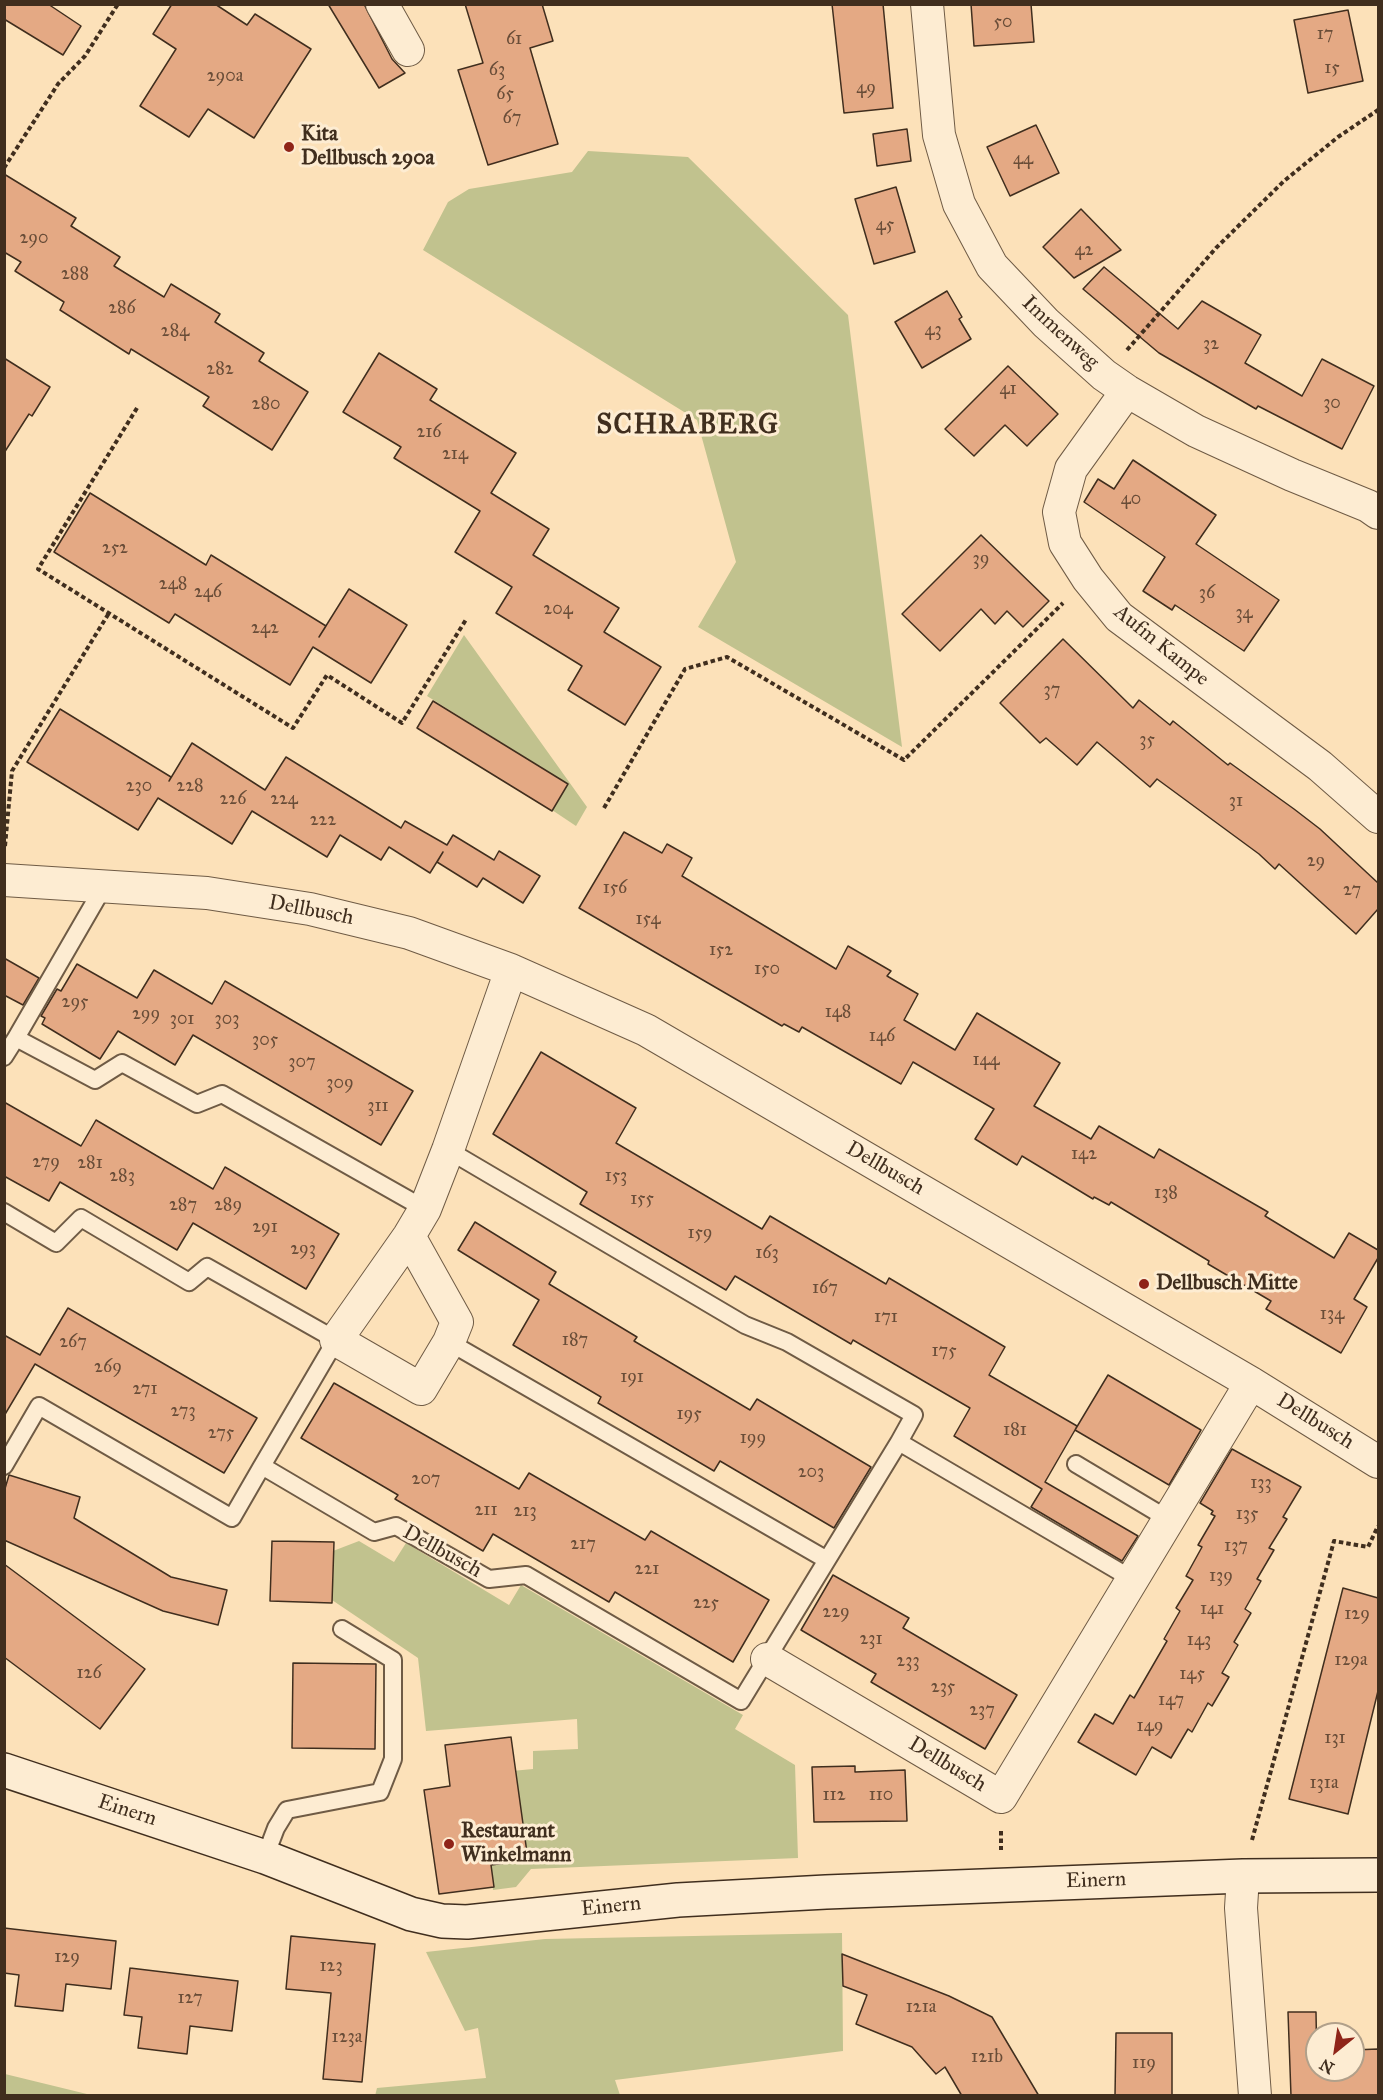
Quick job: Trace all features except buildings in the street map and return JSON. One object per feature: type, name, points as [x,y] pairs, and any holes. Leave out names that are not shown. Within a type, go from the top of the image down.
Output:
[{"type":"main road","name":"Einern","points":[[4,1770],[265,1857],[411,1914],[442,1921],[467,1922],[678,1900],[1001,1884],[1243,1876],[1378,1875]]},
{"type":"street","points":[[382,4],[408,51]]},
{"type":"street","name":"Immenweg","points":[[927,4],[939,135],[958,204],[992,266],[1046,323],[1116,383],[1196,431],[1292,475],[1368,506],[1378,513]]},
{"type":"street","name":"Aufm Kampe","points":[[1116,383],[1071,469],[1059,512],[1065,543],[1088,579],[1119,617],[1320,766],[1378,817]]},
{"type":"street","name":"Dellbusch","points":[[4,880],[207,893],[310,909],[409,933],[511,970],[646,1030],[1251,1383],[1378,1462]]},
{"type":"street","points":[[410,1236],[457,1322],[449,1342],[421,1389],[336,1340],[410,1236],[425,1209],[511,970]]},
{"type":"street","name":"Dellbusch","points":[[767,1659],[1001,1797],[1251,1383]]},
{"type":"street","points":[[1243,1876],[1241,1908],[1255,2096]]},
{"type":"lane","points":[[4,1057],[104,886]]},
{"type":"lane","points":[[15,1038],[95,1080],[122,1063],[197,1104],[222,1094],[425,1209]]},
{"type":"lane","name":"Dellbusch","points":[[262,1466],[374,1532],[396,1526],[489,1578],[526,1575],[741,1701],[899,1442],[914,1415],[788,1342],[745,1325],[448,1150]]},
{"type":"lane","points":[[4,1212],[56,1243],[81,1218],[189,1282],[207,1267],[336,1340],[231,1518],[39,1406],[4,1466]]},
{"type":"lane","points":[[449,1342],[827,1560]]},
{"type":"lane","points":[[899,1442],[1132,1579]]},
{"type":"lane","points":[[1076,1464],[1168,1520]]},
{"type":"lane","points":[[265,1857],[276,1828],[287,1810],[380,1792],[393,1759],[393,1660],[342,1629]]},
{"type":"path","points":[[4,168],[58,84],[85,56],[118,4]]},
{"type":"path","points":[[1116,383],[1216,248],[1284,181],[1338,137],[1378,110]]},
{"type":"path","points":[[137,408],[38,569],[293,728],[327,675],[402,723],[467,618]]},
{"type":"path","points":[[604,808],[685,669],[727,657],[904,760],[1088,579]]},
{"type":"path","points":[[4,856],[12,771],[109,613]]},
{"type":"path","points":[[1243,1876],[1334,1540],[1368,1547],[1378,1526]]},
{"type":"path","points":[[1001,1797],[1001,1884]]},
{"type":"green space","points":[[588,151],[688,157],[848,315],[902,747],[698,627],[736,562],[697,420],[423,250],[448,202],[469,189],[572,172]]},
{"type":"green space","points":[[464,635],[587,807],[576,826],[552,810],[568,784],[427,696]]},
{"type":"green space","points":[[359,1541],[394,1562],[406,1543],[509,1605],[521,1585],[743,1715],[735,1729],[795,1765],[798,1858],[531,1869],[516,1887],[493,1890],[480,1774],[533,1769],[533,1751],[578,1749],[577,1719],[426,1731],[418,1658],[332,1600],[333,1551]]},
{"type":"green space","points":[[842,1933],[843,2051],[615,2080],[620,2095],[375,2096],[377,2088],[486,2078],[478,2028],[465,2031],[426,1952],[545,1939]]},
{"type":"green space","points":[[5,2074],[91,2095],[5,2095]]},
{"type":"place","name":"Kita Dellbusch 290a","points":[[289,147]]},
{"type":"place","name":"Dellbusch Mitte","points":[[1144,1284]]},
{"type":"place","name":"Restaurant Winkelmann","points":[[449,1844]]},
{"type":"district","name":"SCHRABERG","points":[[688,426]]}]
